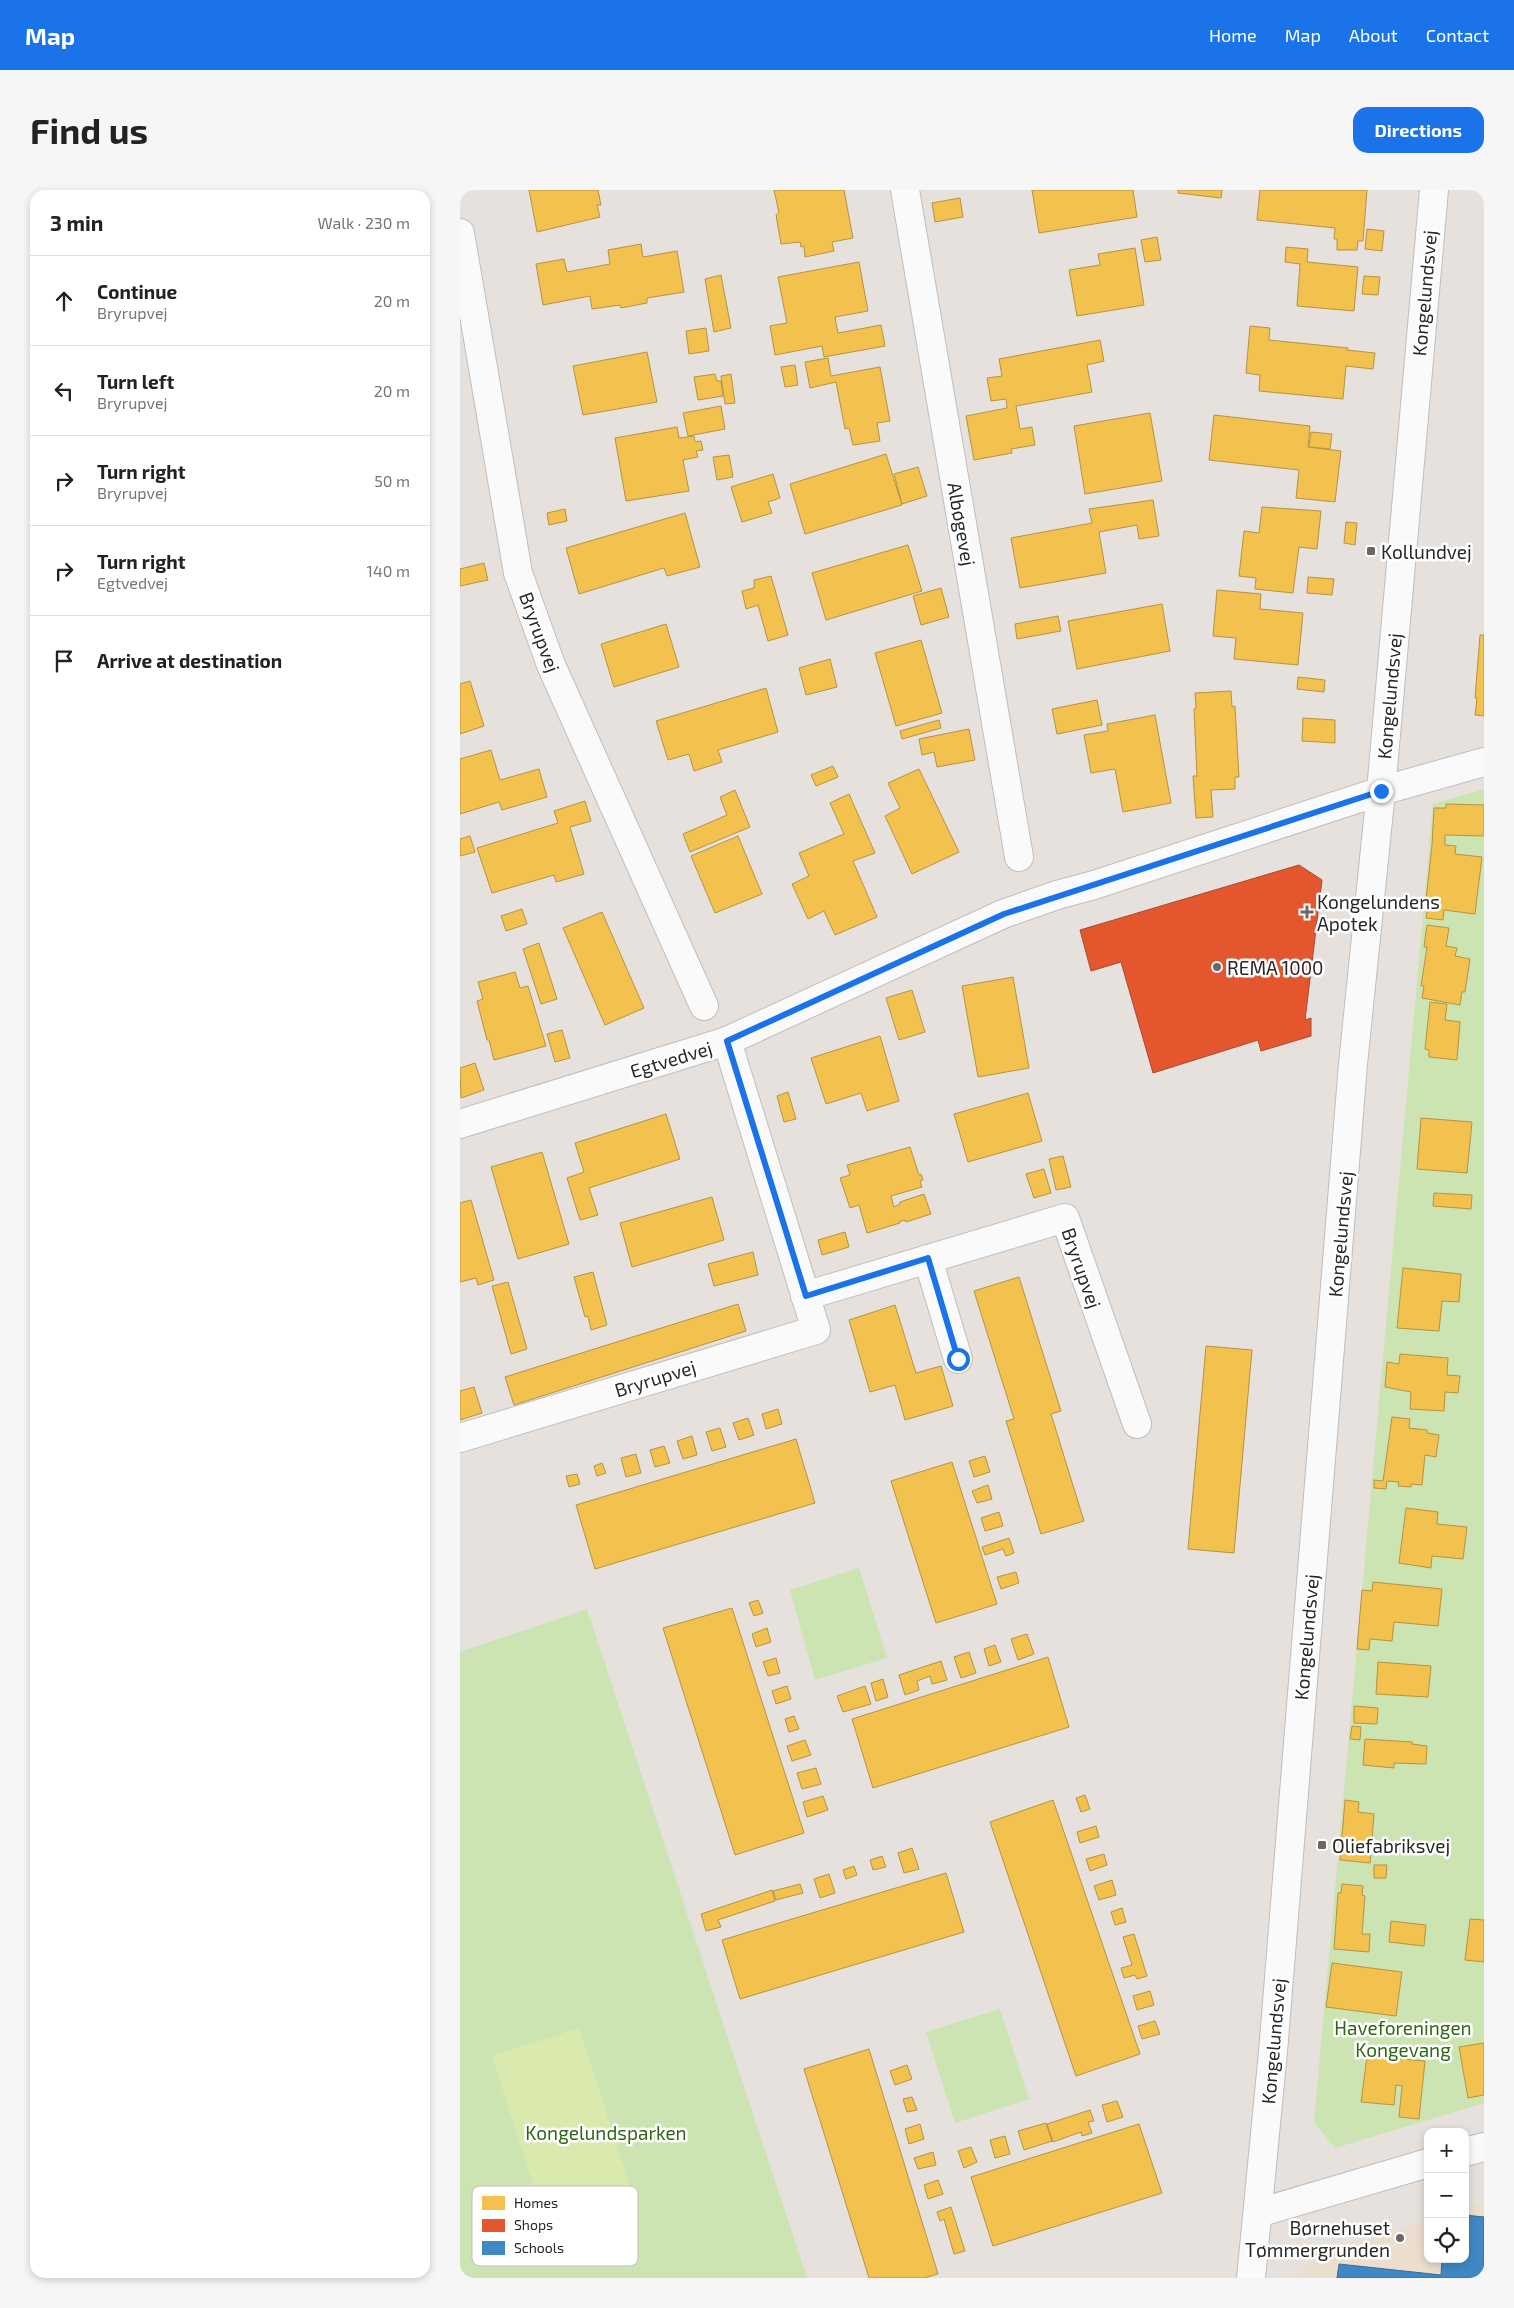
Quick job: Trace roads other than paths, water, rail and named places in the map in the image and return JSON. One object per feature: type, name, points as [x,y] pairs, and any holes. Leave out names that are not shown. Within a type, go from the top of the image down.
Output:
[{"type":"street","name":"Albøgevej","points":[[905,190],[1020,858]]},
{"type":"street","name":"Kongelundsvej","points":[[1251,2278],[1353,1064],[1381,791],[1434,190]]},
{"type":"street","name":"Bryrupvej","points":[[460,233],[518,573],[551,665],[704,1006]]},
{"type":"street","points":[[1381,791],[1484,762]]},
{"type":"street","name":"Egtvedvej","points":[[460,1124],[727,1041],[1004,914],[1381,791]]},
{"type":"street","name":"Bryrupvej","points":[[460,1438],[816,1330],[727,1041]]},
{"type":"street","name":"Bryrupvej","points":[[806,1296],[1064,1218],[1137,1424]]},
{"type":"street","points":[[928,1258],[958,1359]]},
{"type":"street","points":[[1469,2151],[1484,2147]]},
{"type":"street","points":[[1258,2212],[1424,2164]]},
{"type":"place","name":"Kollundvej","points":[[1371,551]]},
{"type":"place","name":"Kongelundens Apotek","points":[[1307,912]]},
{"type":"place","name":"REMA 1000","points":[[1217,967]]},
{"type":"place","name":"Oliefabriksvej","points":[[1322,1845]]},
{"type":"place","name":"Børnehuset Tømmergrunden","points":[[1400,2238]]},
{"type":"park label","name":"Haveforeningen Kongevang","points":[[1403,2038]]},
{"type":"park label","name":"Kongelundsparken","points":[[606,2132]]}]
